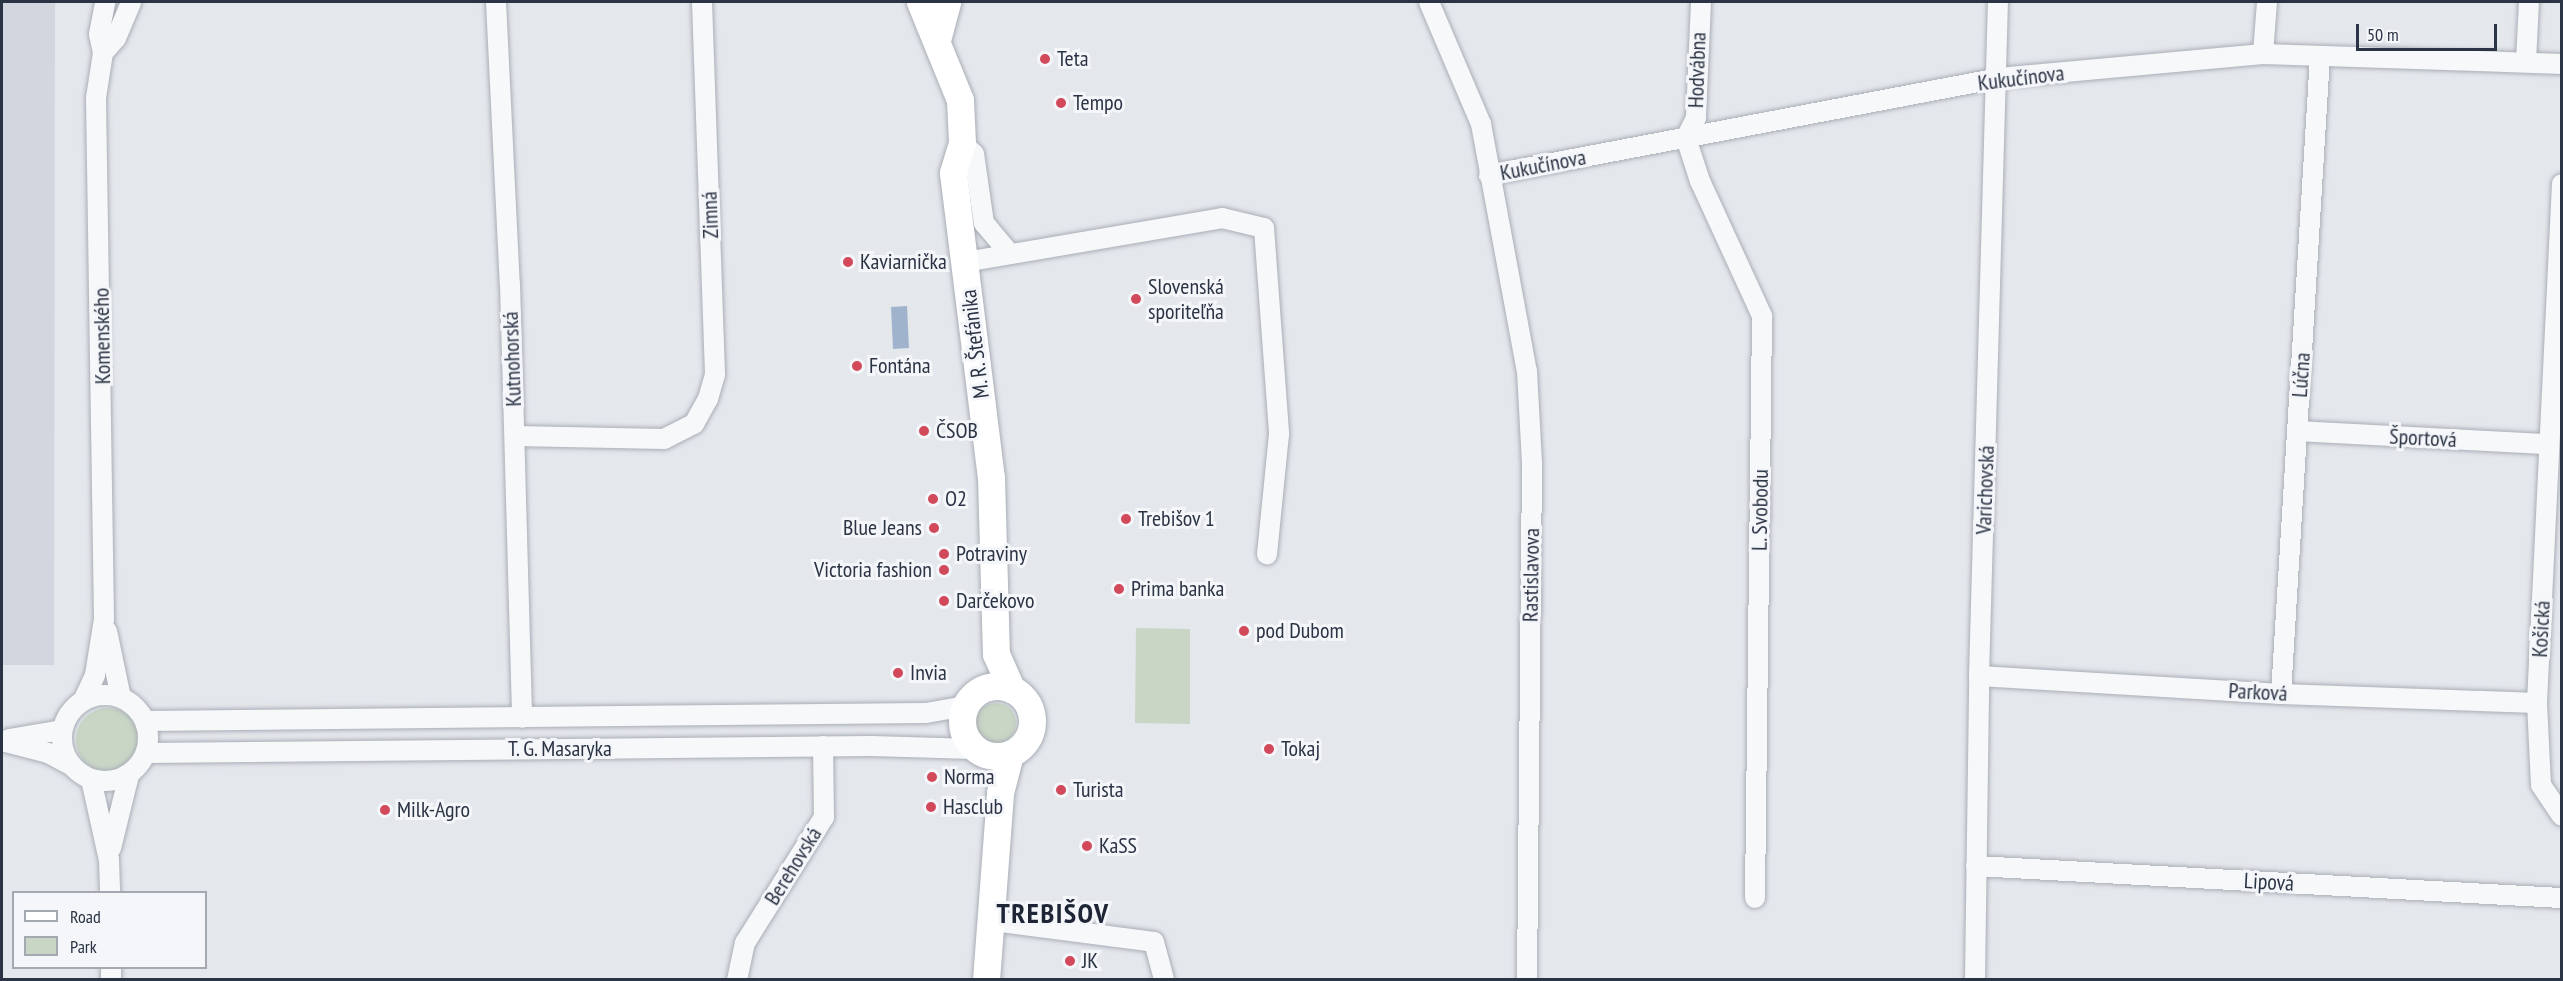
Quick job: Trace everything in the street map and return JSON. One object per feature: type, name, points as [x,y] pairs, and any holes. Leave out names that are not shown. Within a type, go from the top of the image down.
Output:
[{"type":"street","name":"Komenského","points":[[82,701],[95,675],[104,619],[96,98],[103,53],[99,34],[105,2]]},
{"type":"street","name":"Komenského","points":[[103,53],[116,38],[131,2]]},
{"type":"street","name":"Kutnohorská","points":[[496,2],[514,436],[522,718]]},
{"type":"street","name":"Zimná","points":[[514,436],[664,439],[694,424],[708,399],[715,374],[702,2]]},
{"type":"street","name":"M. R. Štefánika","points":[[920,2],[938,40],[942,62],[960,99],[962,142],[953,174],[991,477],[996,654],[1012,690]]},
{"type":"street","points":[[938,40],[947,2]]},
{"type":"street","name":"Rastislavova","points":[[1429,2],[1481,124],[1527,371],[1532,462],[1527,980]]},
{"type":"street","name":"Hodvábna","points":[[1686,138],[1696,118],[1701,2]]},
{"type":"street","name":"Varichovská","points":[[1975,980],[1979,676],[1999,78],[1998,2]]},
{"type":"street","points":[[2264,54],[2267,2]]},
{"type":"street","points":[[2526,61],[2529,2]]},
{"type":"street","name":"Kukučínova","points":[[1489,175],[1999,78],[2264,54],[2562,64]]},
{"type":"street","name":"Lúčna","points":[[2281,694],[2320,56]]},
{"type":"street","name":"L. Svobodu","points":[[1686,138],[1700,181],[1762,316],[1755,898]]},
{"type":"street","points":[[962,142],[974,154],[984,223],[1008,252]]},
{"type":"street","name":"Košická","points":[[2541,785],[2537,703],[2562,184]]},
{"type":"street","points":[[965,262],[1008,252],[1222,218],[1264,228],[1279,434],[1267,554]]},
{"type":"street","name":"Športová","points":[[2297,431],[2549,444]]},
{"type":"street","name":"Komenského","points":[[104,619],[121,698]]},
{"type":"street","name":"M. R. Štefánika","points":[[972,698],[996,654]]},
{"type":"street","name":"Parková","points":[[1979,676],[2281,694],[2537,703]]},
{"type":"street","points":[[986,980],[993,921],[1000,793],[990,753],[962,729],[972,698],[993,686],[1012,690],[1024,700],[1032,723],[1023,745],[990,753]]},
{"type":"street","points":[[72,766],[62,746],[62,730],[70,712],[82,701],[99,695],[121,698],[135,707],[145,721],[146,753],[129,775],[109,860]]},
{"type":"street","name":"T. G. Masaryka","points":[[145,721],[459,720],[926,713],[972,698]]},
{"type":"street","name":"Berehovská","points":[[737,980],[745,943],[824,817],[814,747],[804,714]]},
{"type":"street","points":[[595,717],[596,749]]},
{"type":"street","points":[[459,720],[460,750]]},
{"type":"street","points":[[2,741],[62,730]]},
{"type":"street","points":[[2,741],[48,753],[91,779],[110,781],[129,775]]},
{"type":"street","name":"T. G. Masaryka","points":[[146,753],[949,745],[990,753]]},
{"type":"street","points":[[91,779],[109,860],[110,891]]},
{"type":"street","points":[[2541,785],[2562,786]]},
{"type":"street","points":[[2541,785],[2562,816]]},
{"type":"street","name":"Lipová","points":[[1976,866],[2562,898]]},
{"type":"street","points":[[993,921],[1154,942],[1164,980]]},
{"type":"shaded area","points":[[2,2],[55,2],[54,665],[2,665]]},
{"type":"green space","points":[[1136,628],[1190,629],[1190,724],[1135,723]]},
{"type":"green space","points":[[996,703],[1004,704],[1010,709],[1015,715],[1015,731],[1010,737],[1004,742],[996,743],[988,742],[982,737],[977,731],[976,723],[977,715],[982,709],[988,704]]},
{"type":"green space","points":[[102,708],[114,708],[131,717],[138,728],[140,740],[138,752],[131,763],[114,772],[102,772],[90,767],[81,758],[76,746],[76,734],[81,722],[90,713]]},
{"type":"water","points":[[907,306],[909,348],[893,349],[891,307]]},
{"type":"place","name":"Teta","points":[[1045,59]]},
{"type":"place","name":"Tempo","points":[[1061,103]]},
{"type":"place","name":"Kaviarnička","points":[[848,262]]},
{"type":"place","name":"Slovenská sporiteľňa","points":[[1136,299]]},
{"type":"place","name":"Fontána","points":[[857,366]]},
{"type":"place","name":"ČSOB","points":[[924,431]]},
{"type":"place","name":"O2","points":[[933,499]]},
{"type":"place","name":"Trebišov 1","points":[[1126,519]]},
{"type":"place","name":"Blue Jeans","points":[[934,528]]},
{"type":"place","name":"Potraviny","points":[[944,554]]},
{"type":"place","name":"Victoria fashion","points":[[944,570]]},
{"type":"place","name":"Prima banka","points":[[1119,589]]},
{"type":"place","name":"Darčekovo","points":[[944,601]]},
{"type":"place","name":"pod Dubom","points":[[1244,631]]},
{"type":"place","name":"Invia","points":[[898,673]]},
{"type":"place","name":"Tokaj","points":[[1269,749]]},
{"type":"place","name":"Norma","points":[[932,777]]},
{"type":"place","name":"Turista","points":[[1061,790]]},
{"type":"place","name":"Hasclub","points":[[931,807]]},
{"type":"place","name":"Milk-Agro","points":[[385,810]]},
{"type":"place","name":"KaSS","points":[[1087,846]]},
{"type":"place","name":"JK","points":[[1070,961]]},
{"type":"district","name":"TREBIŠOV","points":[[1053,913]]}]
